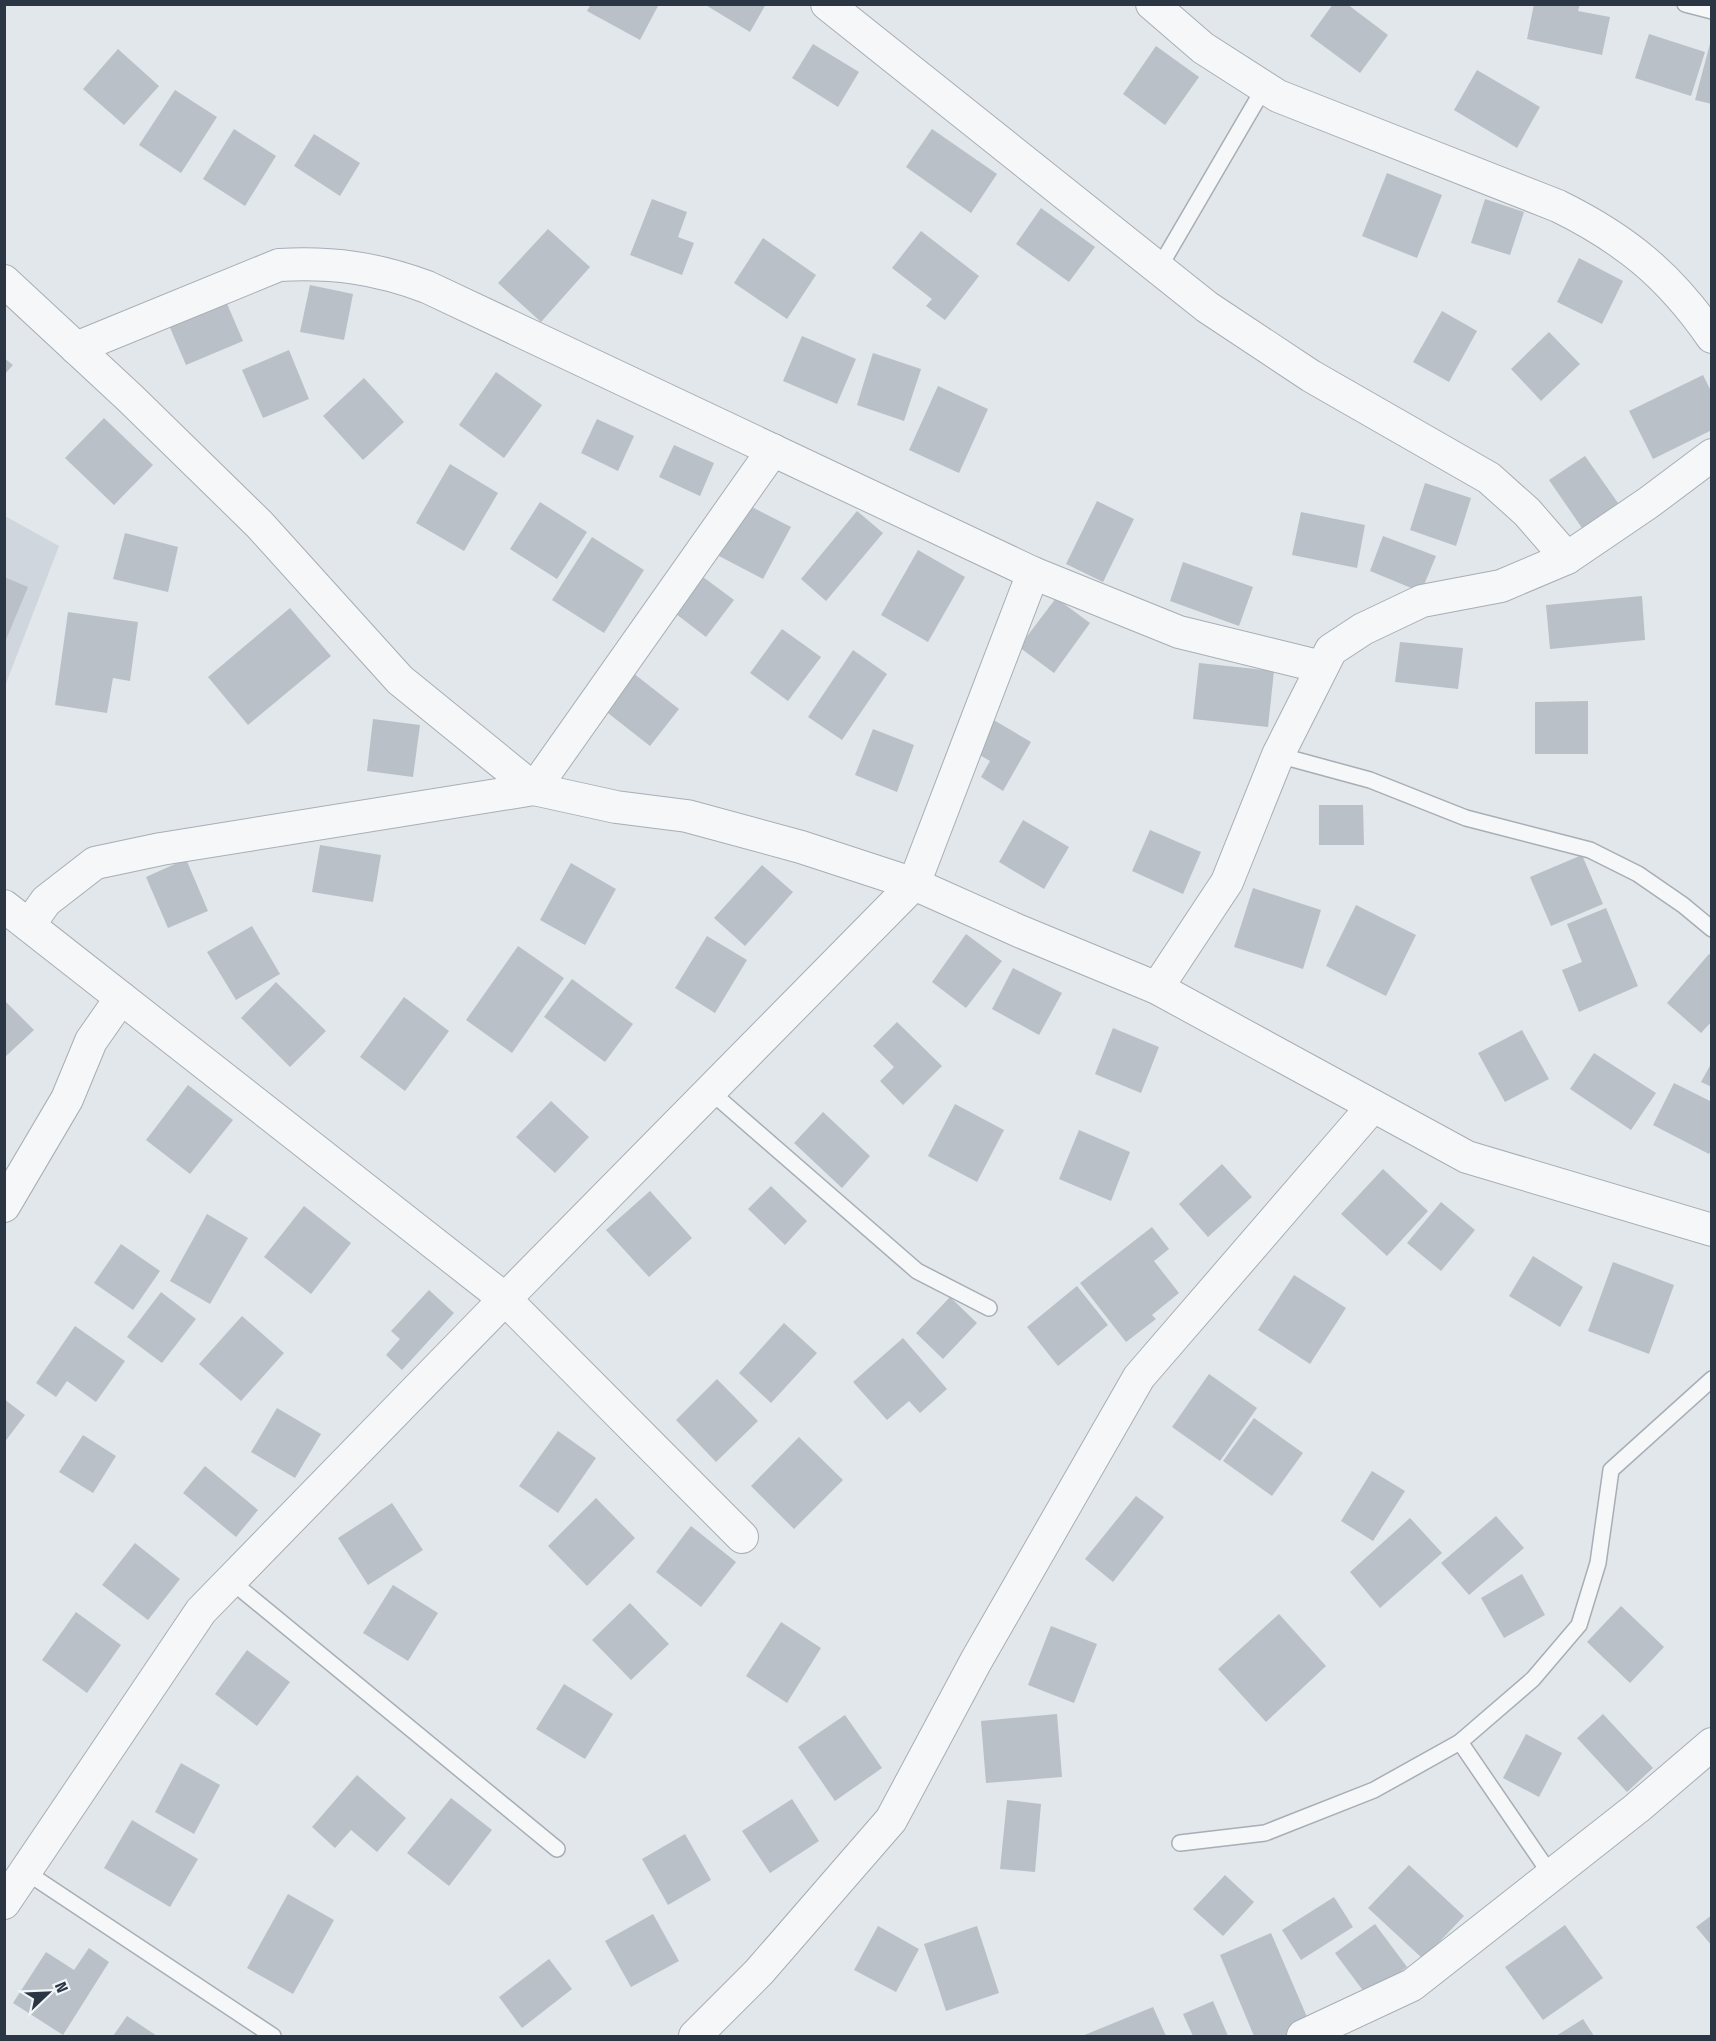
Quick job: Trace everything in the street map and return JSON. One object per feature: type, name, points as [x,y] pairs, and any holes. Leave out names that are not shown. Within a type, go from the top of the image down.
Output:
[{"type":"street","points":[[827,4],[1208,307],[1311,376],[1489,478],[1527,512],[1567,558]]},
{"type":"street","points":[[1152,4],[1203,48],[1278,96],[1558,206],[1597,225],[1657,270],[1712,337]]},
{"type":"street","points":[[76,348],[279,265],[310,263],[370,269],[427,287],[1033,573],[1179,632],[1322,668]]},
{"type":"street","points":[[4,281],[130,398],[259,525],[400,680],[534,789]]},
{"type":"street","points":[[534,789],[773,450]]},
{"type":"street","points":[[1157,988],[1227,882],[1278,755],[1331,650],[1363,628],[1422,601],[1501,586],[1567,558],[1648,503],[1712,455]]},
{"type":"street","points":[[4,1903],[201,1611],[914,884],[1033,573]]},
{"type":"street","points":[[29,925],[46,901],[95,864],[161,849],[534,789],[616,807],[687,816],[801,847],[914,884],[1019,931],[1157,988],[1467,1157],[1712,1230]]},
{"type":"street","points":[[4,906],[505,1299],[742,1537]]},
{"type":"street","points":[[4,1206],[67,1099],[91,1041],[121,998]]},
{"type":"street","points":[[695,2037],[759,1972],[891,1820],[976,1661],[1139,1377],[1373,1106]]},
{"type":"street","points":[[1303,2037],[1412,1984],[1637,1808],[1712,1744]]},
{"type":"lane","points":[[1685,4],[1712,11]]},
{"type":"lane","points":[[1160,268],[1264,88]]},
{"type":"lane","points":[[1278,755],[1370,780],[1466,818],[1590,850],[1638,874],[1683,905],[1712,929]]},
{"type":"lane","points":[[710,1091],[917,1271],[989,1308]]},
{"type":"lane","points":[[1180,1843],[1265,1833],[1374,1790],[1460,1742],[1533,1679],[1580,1625],[1598,1563],[1611,1470],[1712,1379]]},
{"type":"lane","points":[[231,1581],[557,1849]]},
{"type":"lane","points":[[1460,1742],[1551,1875]]},
{"type":"lane","points":[[26,1872],[273,2037]]},
{"type":"shaded area","points":[[5,516],[59,546],[5,686]]},
{"type":"building","points":[[591,4],[659,4],[640,40],[587,11]]},
{"type":"building","points":[[704,4],[766,4],[750,32]]},
{"type":"building","points":[[1333,4],[1347,4],[1388,35],[1360,73],[1310,36]]},
{"type":"building","points":[[1534,4],[1580,4],[1578,11],[1610,17],[1602,55],[1527,39]]},
{"type":"building","points":[[1649,34],[1705,52],[1691,96],[1635,78]]},
{"type":"building","points":[[1712,40],[1712,104],[1695,100]]},
{"type":"building","points":[[813,44],[859,72],[838,107],[792,78]]},
{"type":"building","points":[[1156,46],[1199,77],[1165,125],[1123,94]]},
{"type":"building","points":[[118,49],[159,86],[124,125],[83,89]]},
{"type":"building","points":[[1477,70],[1540,107],[1517,148],[1454,110]]},
{"type":"building","points":[[175,90],[217,117],[181,173],[139,145]]},
{"type":"building","points":[[234,129],[276,156],[245,206],[203,179]]},
{"type":"building","points":[[932,129],[997,174],[971,213],[906,167]]},
{"type":"building","points":[[314,134],[360,163],[340,196],[294,166]]},
{"type":"building","points":[[1387,173],[1442,195],[1417,258],[1362,236]]},
{"type":"building","points":[[652,199],[687,212],[678,237],[694,243],[682,275],[630,255]]},
{"type":"building","points":[[1485,199],[1524,212],[1510,255],[1471,243]]},
{"type":"building","points":[[1041,208],[1095,247],[1069,282],[1016,244]]},
{"type":"building","points":[[548,229],[590,267],[541,322],[498,283]]},
{"type":"building","points":[[921,231],[979,276],[945,320],[926,306],[932,299],[892,268]]},
{"type":"building","points":[[763,238],[816,275],[787,319],[734,283]]},
{"type":"building","points":[[1579,258],[1623,281],[1602,324],[1557,302]]},
{"type":"building","points":[[310,285],[353,294],[344,340],[300,332]]},
{"type":"building","points":[[222,292],[243,341],[186,365],[165,316]]},
{"type":"building","points":[[1442,311],[1477,331],[1449,382],[1413,362]]},
{"type":"building","points":[[1549,332],[1580,364],[1541,401],[1511,369]]},
{"type":"building","points":[[802,336],[856,359],[837,404],[783,381]]},
{"type":"building","points":[[289,350],[309,399],[263,418],[242,370]]},
{"type":"building","points":[[873,353],[921,369],[904,421],[857,405]]},
{"type":"building","points":[[4,358],[13,365],[4,375]]},
{"type":"building","points":[[496,372],[542,405],[504,458],[459,425]]},
{"type":"building","points":[[1703,375],[1712,393],[1712,430],[1653,459],[1629,411]]},
{"type":"building","points":[[364,378],[404,422],[363,460],[323,416]]},
{"type":"building","points":[[938,386],[988,409],[959,473],[909,450]]},
{"type":"building","points":[[104,418],[153,465],[114,505],[65,458]]},
{"type":"building","points":[[597,419],[634,436],[618,471],[581,453]]},
{"type":"building","points":[[674,445],[714,463],[700,496],[659,477]]},
{"type":"building","points":[[1585,456],[1618,503],[1582,528],[1549,480]]},
{"type":"building","points":[[450,464],[498,493],[464,551],[416,523]]},
{"type":"building","points":[[1425,483],[1471,498],[1456,546],[1410,530]]},
{"type":"building","points":[[1097,501],[1134,519],[1103,582],[1066,564]]},
{"type":"building","points":[[540,502],[587,532],[557,579],[510,549]]},
{"type":"building","points":[[746,504],[791,527],[763,579],[719,556]]},
{"type":"building","points":[[857,511],[883,533],[826,601],[801,579]]},
{"type":"building","points":[[1301,512],[1365,525],[1357,568],[1292,555]]},
{"type":"building","points":[[125,533],[178,547],[168,592],[113,579]]},
{"type":"building","points":[[1383,536],[1436,556],[1421,592],[1370,571]]},
{"type":"building","points":[[592,537],[644,570],[604,633],[552,600]]},
{"type":"building","points":[[918,550],[965,577],[928,642],[881,615]]},
{"type":"building","points":[[1183,562],[1253,587],[1239,626],[1170,601]]},
{"type":"building","points":[[695,571],[734,600],[706,637],[667,607]]},
{"type":"building","points":[[4,577],[28,587],[5,642],[4,642]]},
{"type":"building","points":[[1642,596],[1645,640],[1550,649],[1546,605]]},
{"type":"building","points":[[1056,598],[1090,623],[1054,673],[1019,647]]},
{"type":"building","points":[[290,608],[331,656],[248,725],[208,677]]},
{"type":"building","points":[[68,612],[138,622],[130,681],[113,678],[107,713],[55,705]]},
{"type":"building","points":[[782,629],[821,657],[788,701],[750,673]]},
{"type":"building","points":[[1400,642],[1463,648],[1458,689],[1395,682]]},
{"type":"building","points":[[853,650],[887,674],[842,740],[808,717]]},
{"type":"building","points":[[1199,663],[1274,671],[1268,727],[1193,719]]},
{"type":"building","points":[[628,669],[679,709],[650,746],[599,706]]},
{"type":"building","points":[[1588,701],[1588,754],[1535,754],[1535,702]]},
{"type":"building","points":[[373,719],[420,725],[413,777],[367,771]]},
{"type":"building","points":[[992,719],[1031,742],[1003,791],[981,777],[990,761],[973,751]]},
{"type":"building","points":[[873,729],[914,745],[897,792],[855,775]]},
{"type":"building","points":[[1319,805],[1363,805],[1364,845],[1319,845]]},
{"type":"building","points":[[1023,820],[1069,847],[1044,889],[999,862]]},
{"type":"building","points":[[1150,830],[1201,852],[1183,894],[1132,871]]},
{"type":"building","points":[[320,845],[381,855],[373,902],[312,892]]},
{"type":"building","points":[[1582,855],[1603,904],[1551,926],[1530,877]]},
{"type":"building","points":[[186,859],[208,911],[168,928],[146,877]]},
{"type":"building","points":[[571,863],[616,889],[585,945],[540,920]]},
{"type":"building","points":[[762,865],[793,892],[745,946],[714,918]]},
{"type":"building","points":[[1253,888],[1321,910],[1303,969],[1234,947]]},
{"type":"building","points":[[1356,905],[1416,935],[1386,996],[1326,966]]},
{"type":"building","points":[[1606,908],[1638,986],[1579,1012],[1562,970],[1582,962],[1567,924]]},
{"type":"building","points":[[252,926],[280,974],[236,1000],[207,952]]},
{"type":"building","points":[[966,934],[1002,961],[966,1008],[932,982]]},
{"type":"building","points":[[707,936],[747,960],[715,1013],[675,988]]},
{"type":"building","points":[[518,946],[564,978],[512,1053],[466,1020]]},
{"type":"building","points":[[1709,954],[1712,956],[1712,1021],[1701,1033],[1667,1003]]},
{"type":"building","points":[[1013,968],[1062,993],[1039,1035],[992,1009]]},
{"type":"building","points":[[572,979],[633,1024],[605,1062],[544,1017]]},
{"type":"building","points":[[276,982],[326,1031],[290,1067],[241,1018]]},
{"type":"building","points":[[404,997],[449,1031],[405,1091],[360,1057]]},
{"type":"building","points":[[4,1000],[34,1030],[4,1058]]},
{"type":"building","points":[[897,1022],[942,1066],[903,1105],[880,1081],[894,1067],[873,1046]]},
{"type":"building","points":[[1113,1028],[1159,1047],[1141,1093],[1095,1074]]},
{"type":"building","points":[[1522,1030],[1549,1079],[1505,1102],[1478,1053]]},
{"type":"building","points":[[1594,1053],[1656,1093],[1631,1130],[1570,1089]]},
{"type":"building","points":[[1712,1062],[1712,1087],[1701,1082]]},
{"type":"building","points":[[1674,1083],[1712,1102],[1712,1149],[1709,1154],[1653,1125]]},
{"type":"building","points":[[188,1085],[233,1120],[190,1174],[146,1140]]},
{"type":"building","points":[[551,1101],[589,1137],[555,1173],[516,1137]]},
{"type":"building","points":[[955,1104],[1004,1130],[977,1182],[928,1156]]},
{"type":"building","points":[[823,1112],[870,1156],[842,1188],[794,1143]]},
{"type":"building","points":[[1079,1130],[1130,1152],[1111,1201],[1059,1179]]},
{"type":"building","points":[[1222,1164],[1252,1197],[1208,1237],[1179,1204]]},
{"type":"building","points":[[1383,1169],[1428,1211],[1387,1256],[1341,1214]]},
{"type":"building","points":[[771,1186],[807,1221],[785,1245],[748,1209]]},
{"type":"building","points":[[650,1191],[692,1238],[649,1277],[606,1230]]},
{"type":"building","points":[[1441,1202],[1475,1230],[1441,1271],[1407,1243]]},
{"type":"building","points":[[304,1206],[351,1243],[311,1294],[264,1257]]},
{"type":"building","points":[[207,1214],[248,1238],[210,1304],[170,1281]]},
{"type":"building","points":[[1152,1227],[1169,1249],[1154,1261],[1179,1293],[1152,1315],[1156,1319],[1126,1342],[1080,1283]]},
{"type":"building","points":[[121,1244],[160,1271],[133,1310],[94,1283]]},
{"type":"building","points":[[1533,1256],[1583,1287],[1560,1327],[1509,1296]]},
{"type":"building","points":[[1613,1262],[1674,1285],[1649,1354],[1588,1331]]},
{"type":"building","points":[[1294,1275],[1346,1308],[1310,1364],[1258,1330]]},
{"type":"building","points":[[1077,1286],[1108,1325],[1058,1366],[1027,1327]]},
{"type":"building","points":[[429,1290],[454,1313],[402,1370],[386,1355],[400,1339],[391,1331]]},
{"type":"building","points":[[161,1292],[196,1319],[162,1363],[127,1337]]},
{"type":"building","points":[[950,1297],[977,1323],[943,1359],[916,1333]]},
{"type":"building","points":[[242,1316],[284,1353],[241,1401],[199,1364]]},
{"type":"building","points":[[784,1323],[817,1353],[771,1403],[739,1373]]},
{"type":"building","points":[[75,1326],[125,1361],[96,1402],[67,1381],[56,1397],[36,1383]]},
{"type":"building","points":[[903,1338],[947,1389],[920,1413],[909,1401],[887,1420],[853,1382]]},
{"type":"building","points":[[1209,1374],[1257,1408],[1220,1461],[1172,1427]]},
{"type":"building","points":[[717,1379],[758,1421],[716,1462],[676,1420]]},
{"type":"building","points":[[4,1399],[25,1415],[4,1443]]},
{"type":"building","points":[[277,1408],[321,1434],[295,1478],[251,1452]]},
{"type":"building","points":[[1254,1418],[1303,1453],[1272,1496],[1223,1461]]},
{"type":"building","points":[[558,1431],[596,1458],[558,1513],[519,1486]]},
{"type":"building","points":[[83,1435],[116,1456],[93,1493],[59,1472]]},
{"type":"building","points":[[799,1437],[843,1480],[794,1529],[751,1486]]},
{"type":"building","points":[[205,1466],[258,1510],[236,1537],[183,1493]]},
{"type":"building","points":[[1372,1471],[1405,1491],[1373,1541],[1341,1521]]},
{"type":"building","points":[[1136,1496],[1164,1517],[1113,1582],[1085,1559]]},
{"type":"building","points":[[596,1498],[635,1538],[587,1586],[548,1546]]},
{"type":"building","points":[[392,1503],[423,1550],[368,1585],[338,1538]]},
{"type":"building","points":[[1496,1516],[1524,1548],[1469,1595],[1441,1563]]},
{"type":"building","points":[[1410,1518],[1442,1553],[1380,1608],[1350,1572]]},
{"type":"building","points":[[691,1526],[736,1562],[701,1607],[656,1572]]},
{"type":"building","points":[[135,1543],[180,1579],[148,1620],[102,1585]]},
{"type":"building","points":[[1522,1574],[1545,1615],[1504,1638],[1481,1598]]},
{"type":"building","points":[[393,1585],[438,1613],[408,1661],[363,1633]]},
{"type":"building","points":[[630,1603],[669,1644],[631,1680],[592,1640]]},
{"type":"building","points":[[1621,1606],[1664,1647],[1630,1683],[1587,1642]]},
{"type":"building","points":[[76,1612],[121,1645],[87,1693],[42,1660]]},
{"type":"building","points":[[1279,1614],[1326,1666],[1266,1722],[1218,1669]]},
{"type":"building","points":[[781,1622],[821,1648],[787,1703],[746,1676]]},
{"type":"building","points":[[1051,1626],[1097,1644],[1074,1703],[1028,1685]]},
{"type":"building","points":[[247,1650],[290,1682],[257,1726],[215,1694]]},
{"type":"building","points":[[564,1684],[613,1714],[585,1759],[536,1729]]},
{"type":"building","points":[[1057,1714],[1062,1777],[986,1783],[981,1721]]},
{"type":"building","points":[[1603,1714],[1653,1768],[1627,1792],[1577,1738]]},
{"type":"building","points":[[845,1715],[882,1768],[835,1801],[798,1747]]},
{"type":"building","points":[[1526,1734],[1562,1753],[1539,1797],[1503,1778]]},
{"type":"building","points":[[181,1763],[220,1785],[194,1834],[155,1812]]},
{"type":"building","points":[[357,1775],[406,1818],[377,1852],[351,1830],[335,1848],[312,1827]]},
{"type":"building","points":[[451,1798],[492,1830],[449,1886],[407,1853]]},
{"type":"building","points":[[792,1799],[819,1841],[770,1873],[742,1831]]},
{"type":"building","points":[[1007,1800],[1041,1804],[1035,1872],[1000,1869]]},
{"type":"building","points":[[132,1820],[198,1859],[170,1907],[104,1868]]},
{"type":"building","points":[[685,1834],[711,1880],[668,1905],[642,1859]]},
{"type":"building","points":[[1409,1865],[1464,1916],[1423,1959],[1368,1908]]},
{"type":"building","points":[[1225,1875],[1254,1902],[1223,1936],[1193,1909]]},
{"type":"building","points":[[288,1894],[334,1920],[293,1994],[247,1968]]},
{"type":"building","points":[[1334,1897],[1353,1927],[1301,1960],[1282,1930]]},
{"type":"building","points":[[653,1914],[679,1961],[631,1987],[605,1941]]},
{"type":"building","points":[[1712,1915],[1712,1946],[1696,1927]]},
{"type":"building","points":[[1375,1924],[1407,1967],[1367,1996],[1335,1953]]},
{"type":"building","points":[[1565,1925],[1603,1978],[1543,2020],[1505,1967]]},
{"type":"building","points":[[878,1926],[919,1949],[896,1992],[854,1970]]},
{"type":"building","points":[[977,1926],[999,1993],[946,2011],[924,1944]]},
{"type":"building","points":[[1271,1933],[1313,2031],[1300,2036],[1254,2036],[1220,1955]]},
{"type":"building","points":[[89,1948],[109,1962],[63,2035],[13,2003],[46,1952],[74,1970]]},
{"type":"building","points":[[549,1959],[572,1989],[522,2028],[499,1997]]},
{"type":"building","points":[[1213,2001],[1228,2036],[1193,2036],[1183,2014]]},
{"type":"building","points":[[1153,2007],[1166,2036],[1082,2036]]},
{"type":"building","points":[[127,2016],[157,2036],[113,2036]]},
{"type":"building","points":[[1583,2019],[1594,2036],[1556,2036]]}]
